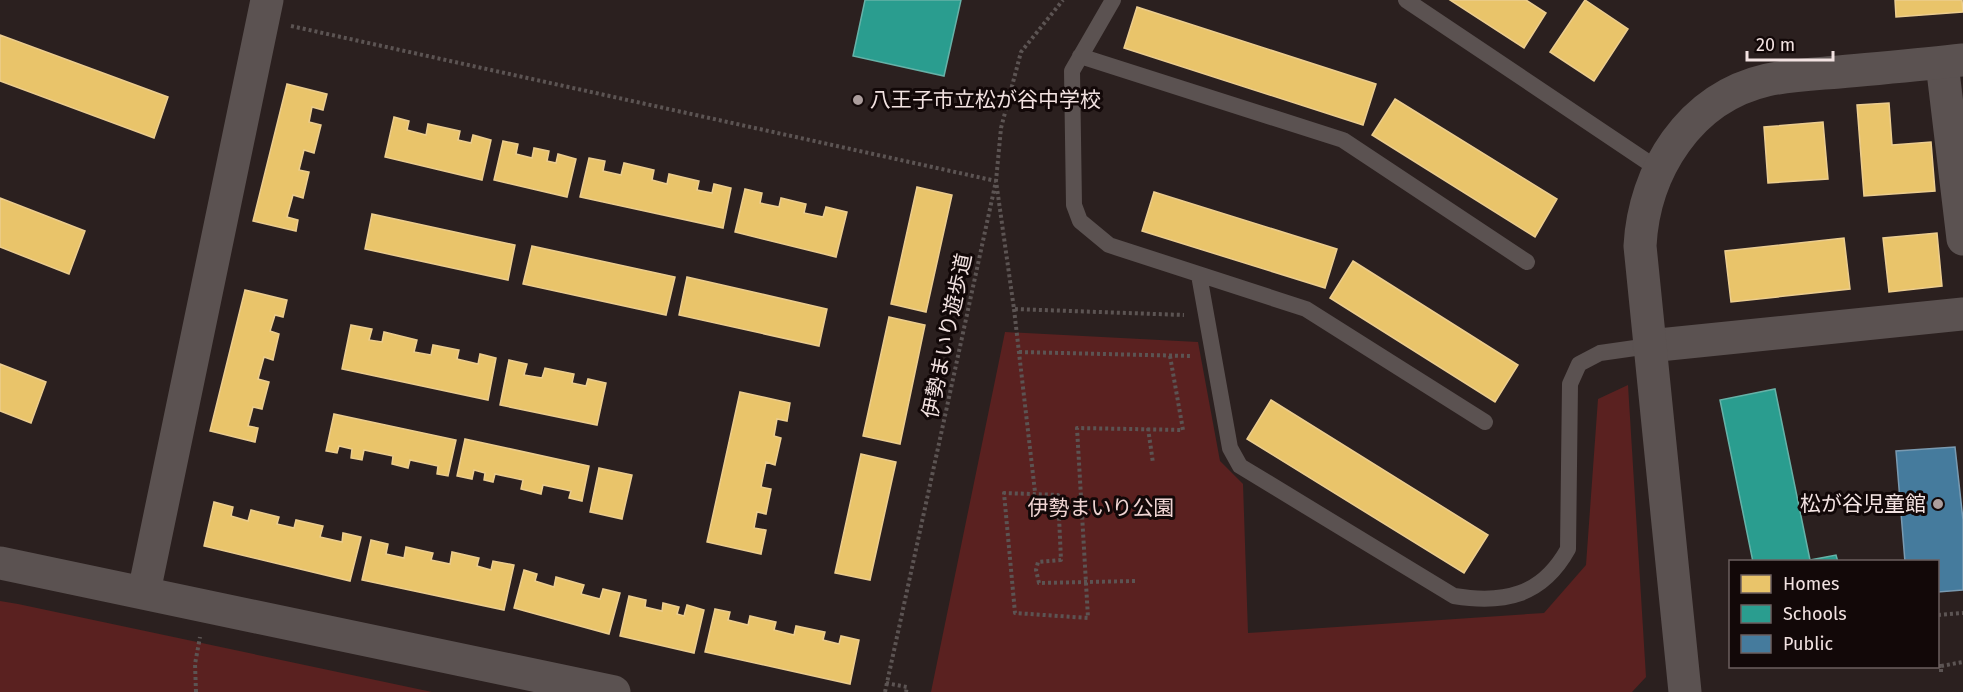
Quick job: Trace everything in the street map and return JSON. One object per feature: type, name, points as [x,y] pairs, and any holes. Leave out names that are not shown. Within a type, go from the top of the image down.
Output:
[{"type":"street","points":[[144,592],[265,10]]},
{"type":"street","points":[[1685,692],[1640,246],[1641,220],[1658,170],[1672,145],[1692,121],[1715,102],[1742,88],[1789,76],[1952,61],[1963,239]]},
{"type":"street","points":[[1649,346],[1963,314]]},
{"type":"street","points":[[0,563],[614,692]]},
{"type":"lane","points":[[1113,0],[1072,71],[1074,205],[1080,221],[1109,245],[1306,309],[1485,422]]},
{"type":"lane","points":[[1406,0],[1658,170]]},
{"type":"lane","points":[[1080,56],[1343,140],[1527,262]]},
{"type":"lane","points":[[1199,275],[1230,447],[1240,466],[1454,596],[1481,600],[1505,599],[1532,589],[1558,568],[1569,549],[1570,384],[1579,364],[1600,353],[1649,346]]},
{"type":"path","name":"伊勢まいり遊歩道","points":[[885,692],[996,181],[1002,128],[1021,52],[1063,0]]},
{"type":"path","points":[[265,10],[996,181],[1014,309],[1035,492]]},
{"type":"path","points":[[1014,309],[1206,316]]},
{"type":"path","points":[[1019,352],[1197,356]]},
{"type":"path","points":[[1135,581],[1086,584],[1039,583],[1035,570],[1038,562],[1061,560],[1058,495],[1035,492],[1004,494],[1015,613],[1088,618],[1086,584],[1077,428],[1183,430],[1170,356]]},
{"type":"path","points":[[1148,428],[1153,463]]},
{"type":"path","points":[[1939,615],[1963,614]]},
{"type":"path","points":[[196,692],[195,664],[200,637]]},
{"type":"path","points":[[1941,674],[1939,666],[1963,662]]},
{"type":"path","points":[[886,683],[907,687],[906,692]]},
{"type":"green space","name":"伊勢まいり公園","points":[[1005,332],[1198,342],[1220,461],[1243,484],[1248,633],[1544,613],[1586,565],[1598,399],[1628,385],[1646,677],[1632,692],[931,692]]},
{"type":"green space","points":[[0,601],[18,604],[432,692],[0,692]]},
{"type":"building: Homes","points":[[1450,0],[1526,0],[1546,13],[1524,48]]},
{"type":"building: Homes","points":[[1585,0],[1628,29],[1594,81],[1550,52]]},
{"type":"building: Homes","points":[[1895,0],[1962,0],[1963,12],[1896,17]]},
{"type":"building: Homes","points":[[1137,7],[1376,84],[1363,125],[1124,48]]},
{"type":"building: Homes","points":[[0,35],[168,97],[154,138],[0,81]]},
{"type":"building: Homes","points":[[287,84],[327,94],[323,110],[312,107],[309,122],[321,125],[314,153],[304,150],[299,170],[309,172],[303,198],[293,195],[287,217],[298,220],[296,231],[253,221]]},
{"type":"building: Homes","points":[[1395,99],[1557,199],[1535,237],[1372,135]]},
{"type":"building: Homes","points":[[1889,103],[1892,145],[1931,142],[1935,191],[1864,196],[1857,105]]},
{"type":"building: Homes","points":[[394,117],[409,121],[407,130],[426,135],[428,124],[460,131],[458,140],[471,143],[473,135],[491,140],[482,180],[385,157]]},
{"type":"building: Homes","points":[[1823,122],[1828,179],[1768,183],[1764,127]]},
{"type":"building: Homes","points":[[503,141],[518,144],[516,154],[532,158],[534,148],[549,151],[547,161],[556,163],[558,154],[576,159],[567,197],[494,180]]},
{"type":"building: Homes","points":[[589,158],[605,161],[603,171],[621,175],[624,163],[654,170],[652,180],[667,184],[669,174],[699,181],[697,190],[712,193],[714,184],[731,188],[723,228],[580,197]]},
{"type":"building: Homes","points":[[917,187],[952,195],[926,312],[891,304]]},
{"type":"building: Homes","points":[[745,189],[762,193],[760,203],[779,207],[781,198],[806,204],[804,213],[823,217],[826,207],[847,212],[836,257],[735,232]]},
{"type":"building: Homes","points":[[1154,192],[1337,249],[1325,288],[1142,231]]},
{"type":"building: Homes","points":[[0,198],[85,231],[69,274],[0,247]]},
{"type":"building: Homes","points":[[372,214],[515,245],[508,280],[365,249]]},
{"type":"building: Homes","points":[[1937,233],[1942,286],[1889,292],[1883,238]]},
{"type":"building: Homes","points":[[1844,238],[1850,289],[1731,302],[1725,251]]},
{"type":"building: Homes","points":[[532,246],[675,277],[666,315],[523,284]]},
{"type":"building: Homes","points":[[1353,261],[1518,365],[1495,402],[1330,298]]},
{"type":"building: Homes","points":[[687,277],[827,309],[819,346],[679,315]]},
{"type":"building: Homes","points":[[245,290],[287,300],[283,317],[275,315],[270,331],[279,334],[273,360],[264,357],[258,379],[269,382],[262,409],[253,407],[248,426],[258,428],[255,442],[210,431]]},
{"type":"building: Homes","points":[[889,317],[925,325],[900,444],[863,436]]},
{"type":"building: Homes","points":[[351,325],[372,329],[369,340],[382,342],[384,332],[417,340],[414,352],[431,355],[433,345],[459,350],[457,359],[478,364],[480,354],[496,358],[488,400],[342,369]]},
{"type":"building: Homes","points":[[509,360],[527,364],[524,375],[542,378],[545,368],[574,374],[572,383],[586,386],[588,379],[606,383],[597,425],[500,405]]},
{"type":"building: Homes","points":[[0,364],[46,382],[31,423],[0,411]]},
{"type":"building: Homes","points":[[740,392],[790,403],[787,421],[777,419],[774,436],[781,438],[775,465],[766,462],[761,487],[771,489],[766,514],[757,512],[754,528],[766,530],[761,554],[707,542]]},
{"type":"building: Homes","points":[[1271,400],[1488,535],[1464,573],[1247,439]]},
{"type":"building: Homes","points":[[334,414],[456,440],[448,476],[437,474],[438,466],[410,460],[408,468],[392,464],[393,456],[364,450],[362,460],[351,458],[352,449],[339,446],[337,453],[326,451]]},
{"type":"building: Homes","points":[[465,439],[589,466],[582,501],[569,498],[571,491],[543,485],[541,494],[521,489],[523,480],[495,474],[493,482],[484,480],[485,473],[474,470],[472,479],[457,476]]},
{"type":"building: Homes","points":[[861,454],[896,462],[870,580],[835,573]]},
{"type":"building: Homes","points":[[599,468],[632,475],[622,519],[590,512]]},
{"type":"building: Homes","points":[[214,502],[233,507],[231,516],[248,521],[251,510],[279,517],[277,524],[294,528],[296,520],[323,526],[320,537],[342,542],[343,533],[361,537],[350,581],[204,546]]},
{"type":"building: Homes","points":[[371,540],[388,544],[386,554],[404,558],[406,547],[433,553],[431,560],[450,564],[452,552],[479,558],[477,566],[491,570],[493,561],[514,565],[504,610],[362,580]]},
{"type":"building: Homes","points":[[524,570],[537,574],[535,581],[554,587],[556,577],[584,585],[581,594],[600,599],[603,589],[620,593],[609,634],[514,608]]},
{"type":"building: Homes","points":[[629,596],[646,600],[645,607],[662,611],[663,603],[679,607],[677,614],[684,616],[687,605],[704,610],[694,653],[620,636]]},
{"type":"building: Homes","points":[[715,609],[730,612],[728,620],[748,625],[750,616],[776,622],[774,630],[794,635],[796,626],[825,632],[823,640],[839,644],[841,636],[859,640],[850,684],[705,652]]},
{"type":"building: Schools","points":[[865,0],[961,0],[944,76],[853,56]]},
{"type":"building: Schools","points":[[1775,389],[1810,560],[1753,560],[1720,400]]},
{"type":"building: Schools","points":[[1836,555],[1837,560],[1810,560]]},
{"type":"building: Public","points":[[1955,447],[1963,520],[1963,590],[1939,592],[1939,560],[1905,560],[1896,451]]},
{"type":"place","name":"八王子市立松が谷中学校","points":[[858,100]]},
{"type":"place","name":"松が谷児童館","points":[[1938,504]]}]
